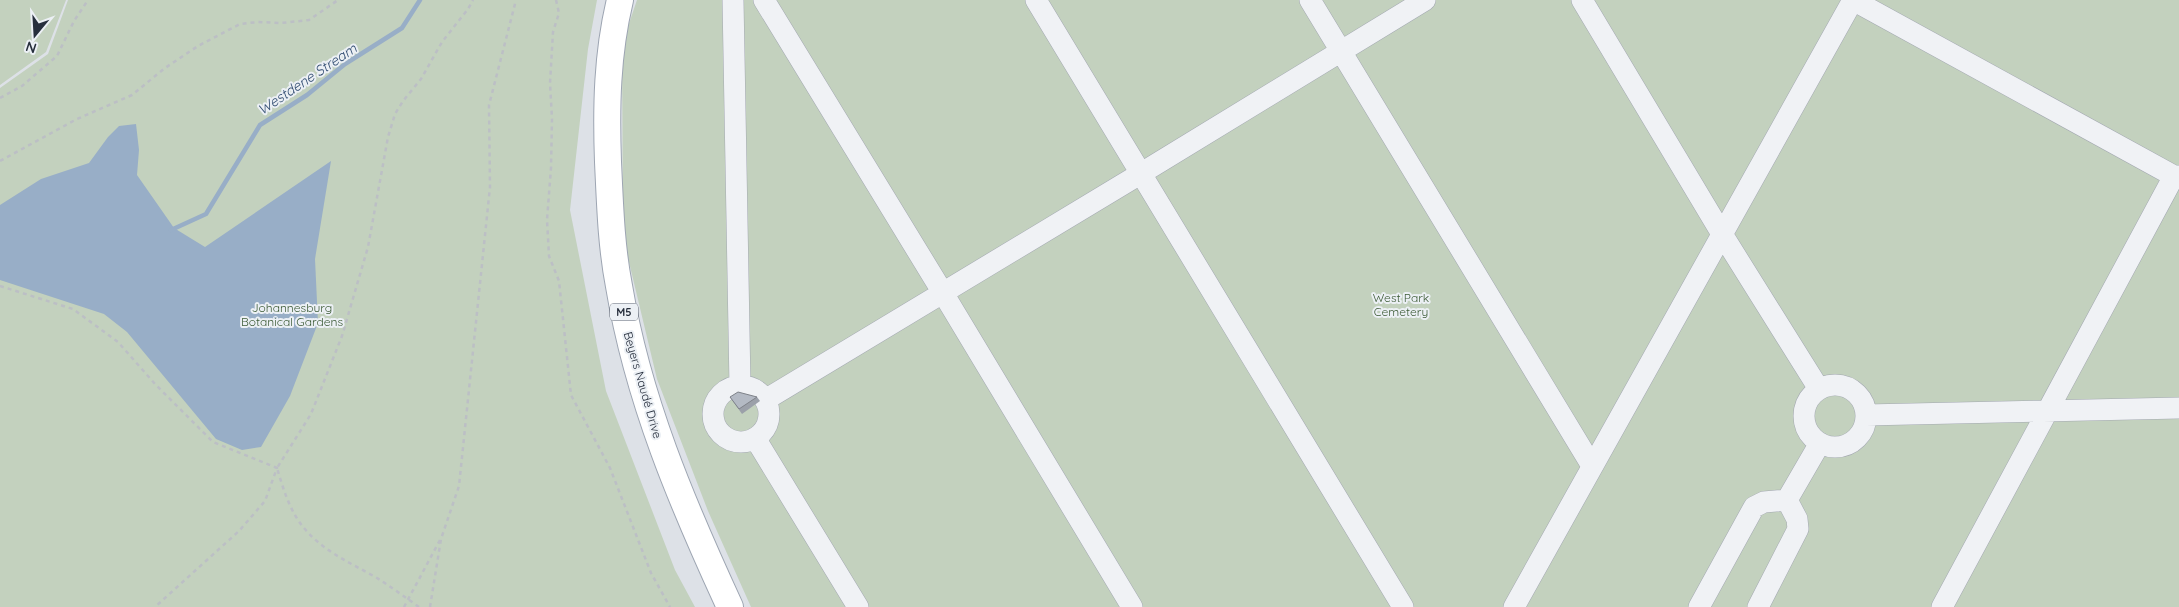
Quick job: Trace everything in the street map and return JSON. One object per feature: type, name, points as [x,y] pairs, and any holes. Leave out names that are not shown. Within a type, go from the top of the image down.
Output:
[{"type":"main road","name":"Beyers Naudé Drive","points":[[604,0],[596,46],[592,98],[597,237],[603,272],[618,347],[639,425],[669,506],[714,607]]},
{"type":"main road","name":"Beyers Naudé Drive","points":[[620,0],[611,43],[607,121],[612,235],[618,285],[630,340],[668,465],[686,512],[730,607]]},
{"type":"lane","points":[[733,0],[740,386]]},
{"type":"lane","points":[[764,0],[1132,607]]},
{"type":"lane","points":[[1036,0],[1403,607]]},
{"type":"lane","points":[[1310,0],[1592,466]]},
{"type":"lane","points":[[765,400],[1425,0]]},
{"type":"lane","points":[[1582,0],[1722,234],[1819,389]]},
{"type":"lane","points":[[1514,607],[1853,0],[2176,176],[1942,607]]},
{"type":"lane","points":[[1835,384],[1850,389],[1862,400],[1866,415],[1862,431],[1851,442],[1835,447],[1820,443],[1808,431],[1804,416],[1808,400],[1819,389],[1835,384]]},
{"type":"lane","points":[[740,386],[754,390],[765,400],[768,406],[768,420],[761,433],[755,438],[748,440],[734,440],[721,433],[714,421],[714,406],[721,394],[733,387],[740,386]]},
{"type":"lane","points":[[1866,415],[2179,408]]},
{"type":"lane","points":[[755,438],[858,607]]},
{"type":"lane","points":[[1787,500],[1820,443]]},
{"type":"lane","points":[[1700,607],[1754,507],[1764,502],[1787,500]]},
{"type":"lane","points":[[1758,607],[1798,530],[1797,519],[1787,500]]},
{"type":"path","points":[[0,98],[22,86],[57,56],[74,21],[88,0]]},
{"type":"path","points":[[0,161],[76,119],[132,95],[165,68],[198,46],[240,24],[308,20],[338,0]]},
{"type":"path","points":[[155,607],[239,531],[265,501],[277,468],[311,414],[342,336],[368,247],[388,137],[395,114],[421,79],[442,42],[473,0]]},
{"type":"path","points":[[430,607],[441,539],[459,486],[490,187],[489,105],[516,0]]},
{"type":"path","points":[[556,0],[559,13],[553,32],[550,83],[551,168],[547,220],[549,256],[558,281],[572,395],[610,468],[651,573],[670,607]]},
{"type":"path","points":[[0,286],[73,309],[118,342],[155,384],[213,442],[277,468],[287,497],[303,527],[323,547],[419,607]]},
{"type":"path","points":[[404,607],[407,598],[441,539]]},
{"type":"green space","points":[[0,0],[66,0],[46,52],[0,85]]},
{"type":"green space","name":"Johannesburg Botanical Gardens","points":[[68,0],[597,0],[588,49],[570,210],[606,391],[675,570],[695,607],[0,607],[0,88],[48,54]]},
{"type":"green space","name":"West Park Cemetery","points":[[637,0],[2179,0],[2179,607],[751,607],[708,511],[657,379],[623,237],[622,44]]},
{"type":"water","points":[[136,124],[139,150],[137,175],[174,228],[205,247],[331,161],[315,259],[318,323],[290,396],[261,447],[242,450],[216,439],[127,332],[104,314],[0,280],[0,205],[41,179],[89,163],[108,137],[119,126]]},
{"type":"building","points":[[738,392],[757,397],[739,409],[730,397]]},
{"type":"waterway","name":"Westdene Stream","points":[[171,230],[206,214],[260,125],[307,95],[345,64],[402,28],[420,0]]}]
